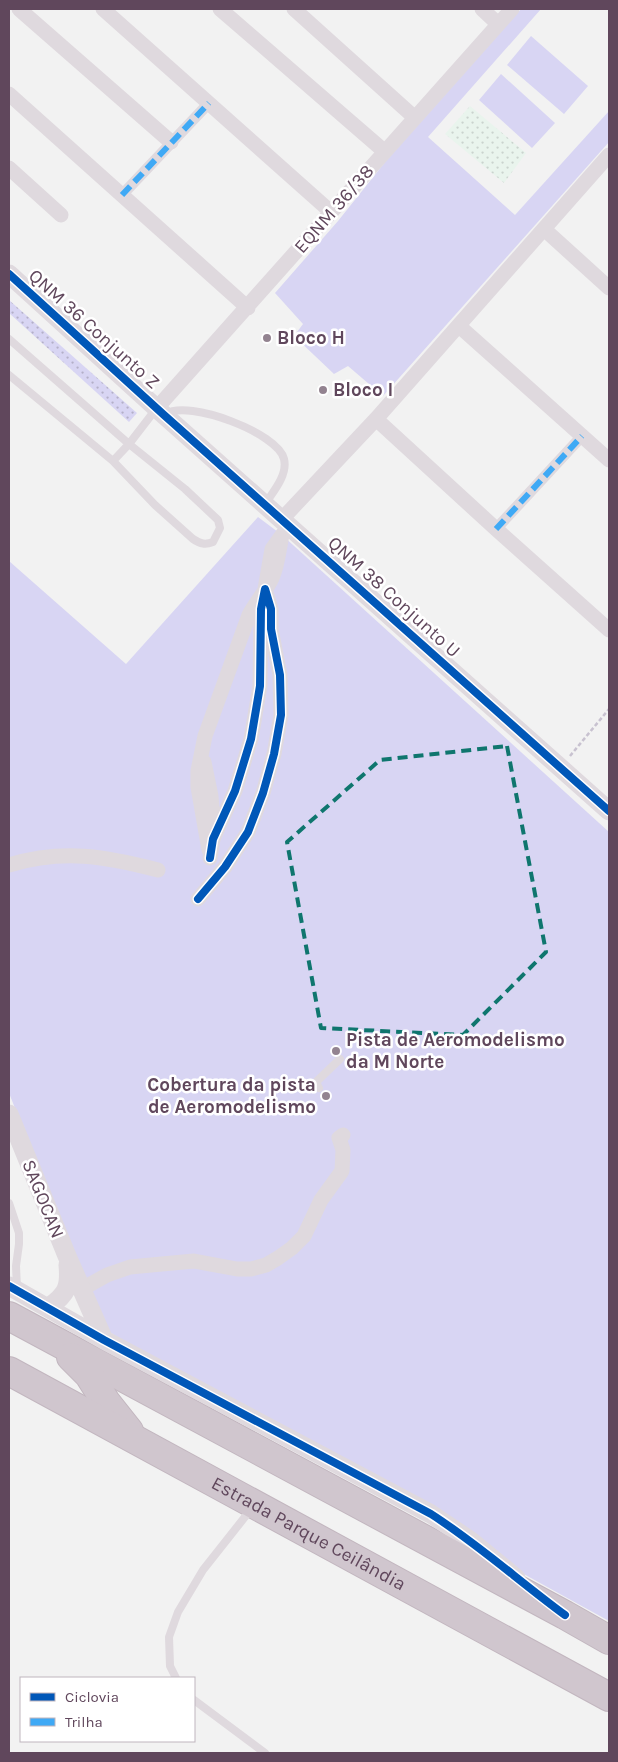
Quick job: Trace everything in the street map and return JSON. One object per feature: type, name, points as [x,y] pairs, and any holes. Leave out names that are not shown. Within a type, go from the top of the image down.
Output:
[{"type":"highway","points":[[9,1316],[566,1615],[609,1640]]},
{"type":"highway","points":[[46,1336],[76,1361],[89,1375],[106,1402],[138,1441]]},
{"type":"highway","name":"Estrada Parque Ceilândia","points":[[9,1371],[609,1697]]},
{"type":"highway","points":[[35,1385],[72,1391],[133,1392],[159,1397]]},
{"type":"street","points":[[19,9],[171,142]]},
{"type":"street","points":[[103,9],[331,212]]},
{"type":"street","points":[[220,9],[384,151]]},
{"type":"street","points":[[294,9],[414,118]]},
{"type":"street","points":[[482,9],[498,24]]},
{"type":"street","name":"EQNM 36/38","points":[[160,412],[384,151],[512,9]]},
{"type":"street","points":[[9,94],[248,308]]},
{"type":"street","points":[[122,195],[209,102]]},
{"type":"street","points":[[282,519],[376,419],[609,155]]},
{"type":"street","points":[[9,168],[61,215]]},
{"type":"street","points":[[544,229],[609,288]]},
{"type":"street","name":"QNM 36 Conjunto Z","points":[[9,274],[160,412]]},
{"type":"street","points":[[459,326],[609,460]]},
{"type":"street","name":"QNM 38 Conjunto U","points":[[160,412],[609,811]]},
{"type":"street","points":[[376,419],[496,530],[609,630]]},
{"type":"street","points":[[496,530],[582,436]]},
{"type":"street","points":[[210,858],[198,787],[198,770],[201,754],[205,736],[232,658],[249,615],[264,589]]},
{"type":"street","points":[[213,839],[235,791],[251,739],[260,686],[261,609],[264,589]]},
{"type":"street","points":[[201,754],[206,767],[211,796],[213,839],[207,880],[198,899],[225,867],[248,832],[263,793],[274,754],[281,715],[280,674],[271,629],[271,609],[264,589]]},
{"type":"street","points":[[9,865],[29,859],[61,855],[126,862],[158,870]]},
{"type":"street","name":"SAGOCAN","points":[[9,1114],[67,1256],[104,1340]]},
{"type":"street","points":[[82,1289],[107,1275],[130,1266],[194,1260],[237,1269],[251,1269],[266,1265],[278,1258],[304,1236],[321,1200],[342,1171],[343,1150],[339,1138],[343,1135]]},
{"type":"street","name":"SAGOCAN","points":[[48,1307],[60,1299],[66,1291],[69,1279],[67,1256]]},
{"type":"street","points":[[13,1288],[104,1340],[431,1514],[471,1541],[526,1586],[566,1615]]},
{"type":"lane","points":[[9,339],[218,520],[220,528],[214,542],[206,545],[193,539],[155,505],[113,461],[9,374]]},
{"type":"lane","points":[[113,461],[160,412],[180,410],[219,416],[251,431],[275,445],[282,452],[285,468],[265,504]]},
{"type":"lane","points":[[319,1088],[316,1082],[340,1059]]},
{"type":"lane","points":[[9,1203],[19,1233],[13,1288]]},
{"type":"lane","points":[[176,1677],[170,1666],[168,1637],[178,1612],[203,1570],[255,1505]]},
{"type":"lane","points":[[195,1701],[265,1753]]},
{"type":"path","points":[[560,767],[609,709]]},
{"type":"highlighted area","points":[[507,746],[546,952],[463,1035],[321,1028],[287,842],[380,760]]},
{"type":"shaded area","points":[[521,9],[541,9],[428,137],[515,215],[609,111],[609,142],[383,396],[348,366],[334,374],[294,336],[303,324],[275,293],[338,221],[386,161]]},
{"type":"shaded area","points":[[531,36],[588,86],[564,114],[507,65]]},
{"type":"shaded area","points":[[501,74],[555,123],[532,148],[479,100]]},
{"type":"shaded area","points":[[9,300],[137,413],[129,422],[9,313]]},
{"type":"shaded area","points":[[258,517],[282,535],[609,832],[609,1621],[511,1567],[109,1332],[86,1288],[9,1093],[9,561],[126,664]]},
{"type":"sand","points":[[470,106],[526,153],[504,183],[445,134]]},
{"type":"marked path","points":[[122,195],[209,103]]},
{"type":"marked path","points":[[496,529],[582,436]]},
{"type":"cycle path","points":[[9,274],[164,415],[609,811]]},
{"type":"cycle path","points":[[198,899],[225,867],[248,832],[263,793],[274,754],[281,715],[280,675],[271,629],[271,609],[265,589],[261,609],[260,686],[251,739],[235,791],[213,839],[210,858]]},
{"type":"cycle path","points":[[9,1286],[104,1340],[431,1514],[565,1615]]},
{"type":"place","name":"Bloco H","points":[[267,338]]},
{"type":"place","name":"Bloco I","points":[[323,390]]},
{"type":"place","name":"Pista de Aeromodelismo da M Norte","points":[[336,1051]]},
{"type":"place","name":"Cobertura da pista de Aeromodelismo","points":[[326,1096]]}]
